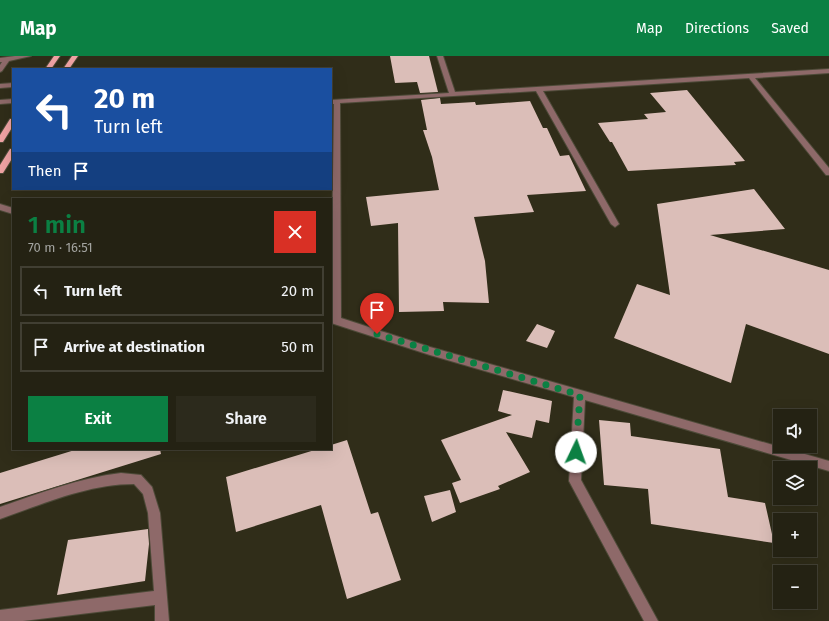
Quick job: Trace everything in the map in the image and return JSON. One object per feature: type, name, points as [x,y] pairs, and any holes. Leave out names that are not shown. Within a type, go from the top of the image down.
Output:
[{"type":"main road","points":[[49,68],[58,56]]},
{"type":"main road","points":[[67,68],[75,56]]},
{"type":"main road","points":[[0,140],[12,122]]},
{"type":"main road","points":[[0,171],[12,153]]},
{"type":"street","points":[[0,60],[28,56]]},
{"type":"street","points":[[440,56],[452,93]]},
{"type":"street","points":[[0,70],[7,59]]},
{"type":"street","points":[[829,71],[452,93],[334,102],[334,320],[430,351],[829,466]]},
{"type":"street","points":[[750,75],[829,173]]},
{"type":"street","points":[[0,86],[12,85]]},
{"type":"street","points":[[538,88],[615,224]]},
{"type":"street","points":[[0,102],[12,101]]},
{"type":"street","points":[[0,207],[12,211]]},
{"type":"street","points":[[580,395],[575,480],[651,621]]},
{"type":"street","points":[[0,513],[104,480],[123,478],[137,479],[148,491],[154,513],[162,621]]},
{"type":"street","points":[[0,617],[161,597]]},
{"type":"building","points":[[390,56],[429,56],[438,92],[420,93],[417,82],[395,83]]},
{"type":"building","points":[[687,90],[745,161],[734,162],[736,165],[628,171],[612,142],[610,142],[598,123],[648,119],[644,114],[666,112],[650,93]]},
{"type":"building","points":[[440,98],[441,104],[475,102],[476,105],[530,101],[543,128],[547,128],[560,156],[569,155],[586,191],[527,195],[534,212],[474,217],[485,261],[489,303],[443,302],[444,311],[399,312],[398,223],[371,226],[366,197],[439,190],[432,157],[423,130],[427,130],[421,100]]},
{"type":"building","points":[[754,189],[785,229],[710,235],[829,270],[829,354],[746,324],[731,383],[614,338],[637,284],[670,295],[657,204]]},
{"type":"building","points":[[537,324],[555,331],[547,348],[526,341]]},
{"type":"building","points":[[503,390],[552,401],[549,423],[536,420],[532,438],[506,432],[530,472],[498,486],[500,489],[460,503],[452,483],[461,480],[441,440],[512,415],[498,411]]},
{"type":"building","points":[[599,420],[630,423],[631,436],[720,449],[728,497],[765,503],[773,543],[651,524],[648,489],[604,485]]},
{"type":"building","points":[[347,440],[371,514],[378,512],[401,580],[347,599],[321,505],[236,532],[226,477],[315,450],[332,450],[332,445]]},
{"type":"building","points":[[75,450],[160,450],[161,454],[0,504],[0,473]]},
{"type":"building","points":[[450,490],[456,512],[432,522],[424,496]]},
{"type":"building","points":[[148,529],[149,544],[145,581],[57,595],[68,540]]},
{"type":"route","points":[[377,334],[580,395],[576,452]]}]
